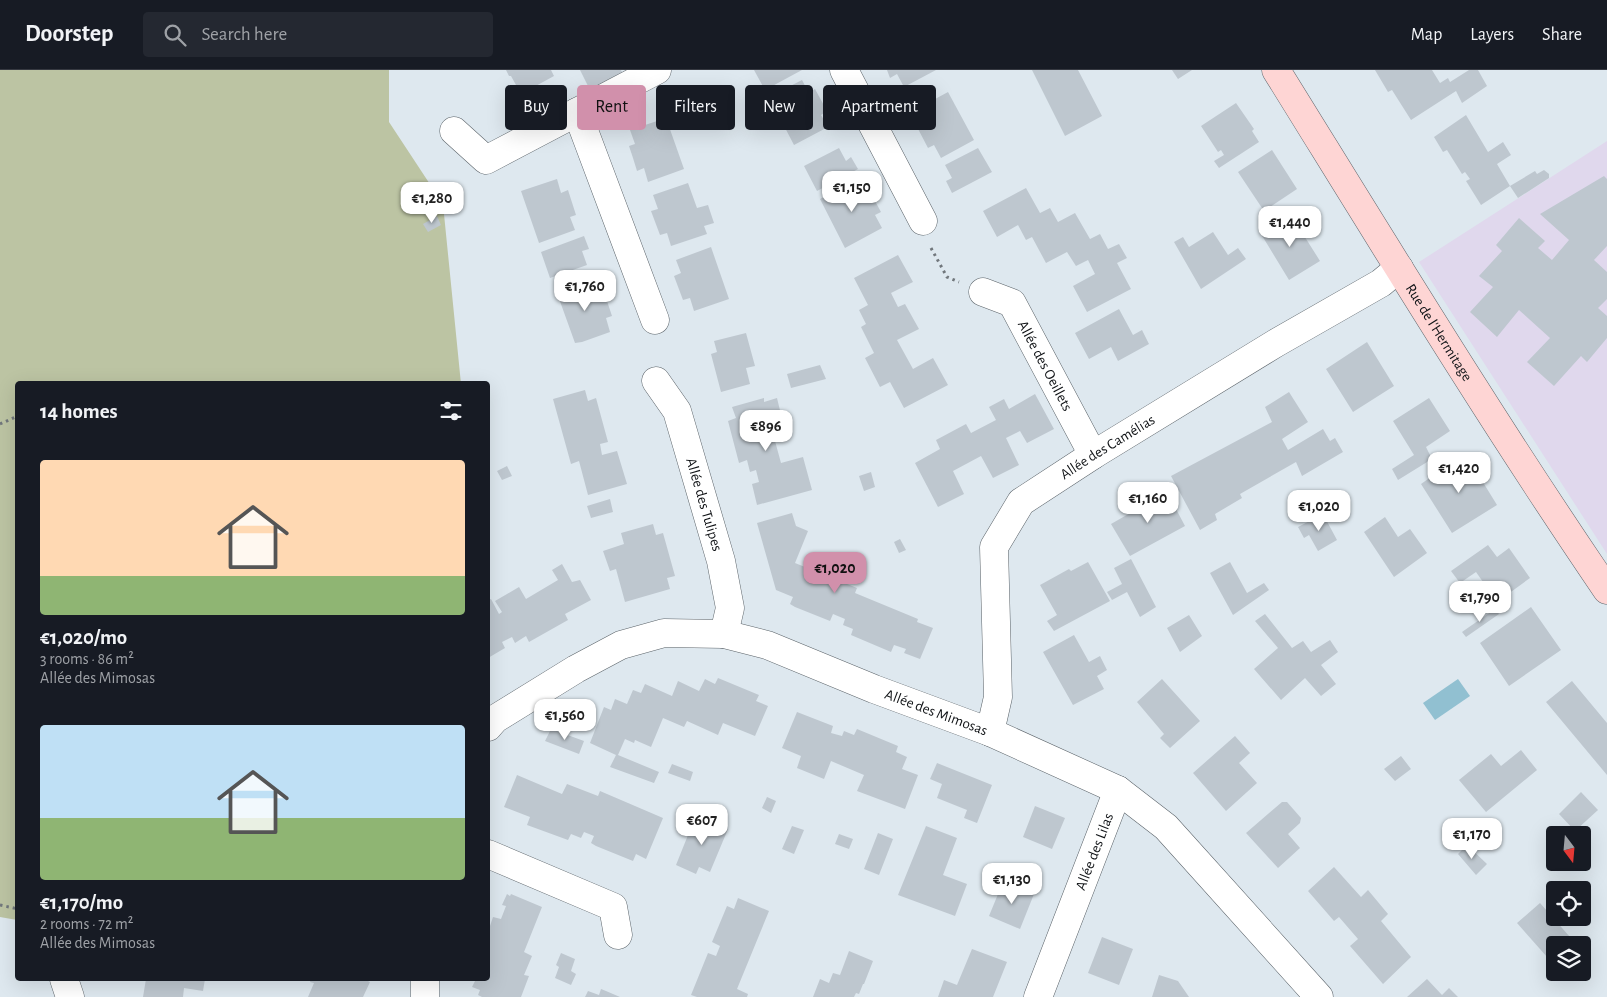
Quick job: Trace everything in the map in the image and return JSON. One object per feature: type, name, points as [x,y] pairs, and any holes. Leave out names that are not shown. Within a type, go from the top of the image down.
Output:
[{"type":"street","points":[[628,85],[657,70]]},
{"type":"street","points":[[844,70],[923,221]]},
{"type":"street","name":"Rue de l'Hermitage","points":[[1276,70],[1399,268],[1607,590]]},
{"type":"street","points":[[454,131],[486,160],[577,112]]},
{"type":"street","points":[[584,130],[655,320]]},
{"type":"street","name":"Allée des Camélias","points":[[990,732],[998,697],[994,547],[1021,502],[1093,455],[1276,343],[1380,283],[1399,268]]},
{"type":"street","name":"Allée des Oeillets","points":[[984,292],[1012,303],[1093,455]]},
{"type":"street","name":"Allée des Tulipes","points":[[656,381],[677,411],[721,561],[730,608],[724,634]]},
{"type":"street","name":"Allée des Mimosas","points":[[490,724],[494,719],[576,669],[621,645],[664,633],[724,634],[767,646],[874,689],[990,732],[1118,790],[1166,828],[1319,997]]},
{"type":"street","name":"Allée des Lilas","points":[[1038,997],[1118,790]]},
{"type":"street","points":[[490,855],[613,907],[618,935]]},
{"type":"street","points":[[65,981],[70,997]]},
{"type":"street","points":[[425,997],[426,981]]},
{"type":"path","points":[[923,221],[927,240],[947,277],[984,292]]},
{"type":"path","points":[[0,424],[15,417]]},
{"type":"path","points":[[0,905],[15,908]]},
{"type":"shaded area","points":[[1607,141],[1607,554],[1419,262]]},
{"type":"green space","points":[[0,70],[389,70],[389,122],[443,204],[461,381],[15,381],[15,920],[0,917]]},
{"type":"water","points":[[1458,679],[1470,696],[1435,720],[1423,703]]},
{"type":"building","points":[[506,70],[551,70],[554,76],[538,85],[516,85],[511,76],[509,76]]},
{"type":"building","points":[[580,70],[621,70],[622,72],[599,85],[588,85]]},
{"type":"building","points":[[754,70],[802,70],[774,85],[762,85]]},
{"type":"building","points":[[887,70],[936,70],[908,85],[903,85],[897,74],[890,78]]},
{"type":"building","points":[[1032,70],[1078,70],[1102,116],[1065,136]]},
{"type":"building","points":[[1172,70],[1192,70],[1178,79]]},
{"type":"building","points":[[1375,70],[1432,70],[1440,83],[1448,78],[1450,82],[1469,70],[1478,70],[1487,86],[1462,103],[1456,91],[1411,120],[1392,90],[1388,92]]},
{"type":"building","points":[[802,80],[805,85],[792,85]]},
{"type":"building","points":[[815,89],[823,104],[823,114],[821,115],[823,118],[823,130],[794,145],[786,130],[813,130],[813,90]]},
{"type":"building","points":[[948,92],[974,140],[941,158],[934,145],[928,148],[919,130],[936,130],[936,99]]},
{"type":"building","points":[[1236,103],[1254,129],[1252,131],[1259,142],[1219,168],[1214,161],[1224,155],[1221,150],[1218,152],[1201,126]]},
{"type":"building","points":[[1466,115],[1488,152],[1503,142],[1511,155],[1497,164],[1510,186],[1481,205],[1466,181],[1470,179],[1465,172],[1462,174],[1447,150],[1443,152],[1434,137]]},
{"type":"building","points":[[656,121],[656,130],[670,130],[684,169],[648,182],[644,168],[637,171],[629,146],[635,144],[630,130],[646,130],[646,125]]},
{"type":"building","points":[[839,148],[846,161],[851,157],[858,169],[817,191],[804,166]]},
{"type":"building","points":[[978,148],[992,172],[952,193],[946,181],[952,178],[945,165]]},
{"type":"building","points":[[1272,150],[1297,189],[1264,211],[1238,172]]},
{"type":"building","points":[[1544,170],[1549,174],[1549,178],[1518,198],[1510,186],[1535,171],[1537,174]]},
{"type":"building","points":[[1604,176],[1607,179],[1607,246],[1594,260],[1607,272],[1607,299],[1598,308],[1607,316],[1607,338],[1587,362],[1581,356],[1554,386],[1527,362],[1550,338],[1519,310],[1497,337],[1470,312],[1493,287],[1479,276],[1502,251],[1496,245],[1519,218],[1545,241],[1538,248],[1552,260],[1569,240],[1540,214]]},
{"type":"building","points":[[557,179],[561,193],[568,190],[576,215],[570,217],[575,230],[539,243],[521,191]]},
{"type":"building","points":[[856,180],[863,193],[869,189],[881,212],[875,215],[882,228],[845,248],[820,199]]},
{"type":"building","points":[[688,183],[697,208],[708,205],[714,223],[704,226],[707,234],[671,246],[667,233],[660,235],[651,211],[658,209],[653,195]]},
{"type":"building","points":[[1026,188],[1040,213],[1050,208],[1058,222],[1075,213],[1090,239],[1100,234],[1108,249],[1119,244],[1127,258],[1117,263],[1131,289],[1087,312],[1073,286],[1095,274],[1088,260],[1076,266],[1067,252],[1046,263],[1032,237],[1026,240],[1018,225],[997,237],[983,211]]},
{"type":"building","points":[[1291,215],[1320,261],[1289,280],[1261,234]]},
{"type":"building","points":[[437,216],[441,225],[428,232],[423,224]]},
{"type":"building","points":[[1213,232],[1228,255],[1238,248],[1246,259],[1201,289],[1174,242],[1183,237],[1189,247]]},
{"type":"building","points":[[584,236],[589,249],[582,251],[587,265],[550,278],[541,252]]},
{"type":"building","points":[[711,247],[729,299],[694,311],[690,298],[683,300],[674,276],[681,273],[676,260]]},
{"type":"building","points":[[898,255],[913,282],[891,293],[898,307],[905,304],[919,329],[897,340],[913,369],[933,358],[948,385],[904,408],[890,382],[880,387],[865,358],[874,353],[861,327],[866,324],[859,310],[868,305],[854,278]]},
{"type":"building","points":[[592,281],[597,294],[604,292],[612,316],[606,318],[610,332],[575,343],[557,293]]},
{"type":"building","points":[[1119,309],[1133,335],[1142,330],[1149,344],[1118,361],[1111,347],[1089,359],[1075,333]]},
{"type":"building","points":[[746,333],[755,366],[746,368],[750,384],[721,392],[711,354],[717,352],[714,341]]},
{"type":"building","points":[[1367,342],[1394,386],[1353,412],[1326,369]]},
{"type":"building","points":[[820,365],[826,379],[791,388],[787,374]]},
{"type":"building","points":[[585,390],[588,401],[596,398],[608,442],[600,444],[602,455],[617,451],[627,484],[588,495],[579,461],[571,464],[553,399]]},
{"type":"building","points":[[1289,392],[1308,422],[1282,439],[1288,450],[1323,429],[1330,441],[1335,438],[1343,452],[1302,476],[1296,462],[1240,494],[1242,498],[1215,514],[1217,520],[1200,530],[1171,476],[1272,422],[1265,407]]},
{"type":"building","points":[[1035,394],[1054,429],[1027,443],[1020,431],[1006,438],[1019,465],[993,478],[981,456],[953,471],[964,494],[938,507],[915,463],[940,449],[936,440],[966,424],[971,433],[996,420],[989,407],[1004,399],[1009,409]]},
{"type":"building","points":[[764,398],[764,402],[777,398],[784,427],[772,430],[781,463],[803,457],[812,490],[757,505],[752,484],[759,482],[756,470],[750,472],[747,460],[739,463],[728,421],[736,418],[732,407]]},
{"type":"building","points":[[1429,398],[1450,431],[1426,447],[1432,459],[1398,480],[1392,469],[1414,455],[1393,421]]},
{"type":"building","points":[[1465,453],[1497,505],[1452,533],[1421,484]]},
{"type":"building","points":[[507,466],[512,476],[502,480],[497,471]]},
{"type":"building","points":[[871,472],[875,487],[864,491],[859,476]]},
{"type":"building","points":[[1167,492],[1185,526],[1130,556],[1111,524]]},
{"type":"building","points":[[610,499],[613,512],[591,518],[587,506]]},
{"type":"building","points":[[792,513],[796,526],[808,531],[795,563],[857,588],[855,593],[918,619],[917,622],[933,628],[920,659],[904,653],[906,649],[894,645],[891,652],[851,635],[853,629],[843,625],[845,619],[833,614],[830,621],[795,607],[790,604],[793,597],[776,590],[757,523]]},
{"type":"building","points":[[1323,514],[1337,540],[1318,551],[1309,535],[1304,538],[1298,527]]},
{"type":"building","points":[[1385,517],[1398,537],[1410,529],[1427,553],[1394,577],[1364,532]]},
{"type":"building","points":[[653,524],[656,535],[663,533],[675,576],[667,578],[670,589],[625,602],[616,569],[610,571],[603,551],[624,544],[621,533]]},
{"type":"building","points":[[900,539],[906,550],[899,553],[894,542]]},
{"type":"building","points":[[1488,545],[1497,557],[1509,548],[1530,578],[1497,602],[1476,572],[1460,583],[1451,571]]},
{"type":"building","points":[[1131,559],[1156,607],[1140,617],[1127,592],[1112,600],[1107,592],[1122,584],[1114,568]]},
{"type":"building","points":[[1088,562],[1110,601],[1054,631],[1047,621],[1057,615],[1040,585],[1069,569],[1071,571]]},
{"type":"building","points":[[1230,562],[1247,593],[1264,583],[1269,590],[1233,615],[1210,573]]},
{"type":"building","points":[[562,564],[572,582],[580,580],[591,600],[565,614],[568,620],[529,642],[526,636],[515,643],[512,637],[502,642],[505,648],[490,657],[490,599],[499,614],[502,612],[495,601],[519,587],[526,599],[558,580],[552,570]]},
{"type":"building","points":[[1531,607],[1561,650],[1509,686],[1480,643]]},
{"type":"building","points":[[1495,609],[1499,614],[1466,637],[1462,632]]},
{"type":"building","points":[[1265,614],[1292,648],[1303,641],[1311,652],[1330,640],[1338,652],[1321,665],[1336,684],[1321,696],[1305,678],[1281,700],[1254,669],[1278,648],[1255,621]]},
{"type":"building","points":[[1189,615],[1202,636],[1180,652],[1167,628]]},
{"type":"building","points":[[1074,635],[1089,662],[1100,656],[1107,670],[1097,676],[1104,689],[1073,705],[1043,652]]},
{"type":"building","points":[[718,678],[759,695],[756,701],[768,706],[755,736],[723,723],[718,735],[687,721],[684,727],[663,718],[651,747],[635,740],[634,743],[625,739],[618,755],[659,772],[654,783],[610,767],[616,755],[590,743],[604,707],[611,710],[615,699],[627,704],[633,690],[641,693],[645,684],[672,696],[678,681],[699,691],[705,679],[715,684]]},
{"type":"building","points":[[1162,679],[1200,721],[1170,748],[1160,738],[1164,734],[1137,702]]},
{"type":"building","points":[[1572,681],[1607,723],[1607,775],[1546,702]]},
{"type":"building","points":[[797,712],[833,726],[831,733],[842,736],[844,731],[854,735],[857,729],[898,746],[896,752],[907,757],[902,769],[918,775],[905,809],[857,791],[864,775],[831,761],[824,779],[797,768],[801,756],[782,748]]},
{"type":"building","points":[[551,729],[584,741],[579,754],[545,741]]},
{"type":"building","points":[[1235,736],[1250,753],[1239,763],[1257,783],[1226,811],[1193,773]]},
{"type":"building","points":[[1521,750],[1537,770],[1486,812],[1459,780],[1491,754],[1501,766]]},
{"type":"building","points":[[1401,756],[1411,769],[1395,781],[1384,769]]},
{"type":"building","points":[[937,763],[992,785],[977,823],[964,818],[967,810],[937,798],[942,784],[930,779]]},
{"type":"building","points":[[672,764],[693,772],[690,781],[668,773]]},
{"type":"building","points":[[517,775],[562,794],[567,784],[598,796],[600,791],[663,818],[646,859],[636,854],[633,861],[596,846],[591,843],[594,836],[584,832],[581,838],[571,834],[568,840],[527,825],[530,817],[504,807]]},
{"type":"building","points":[[1581,792],[1598,810],[1580,826],[1570,826],[1559,814]]},
{"type":"building","points":[[767,797],[776,801],[771,813],[762,808]]},
{"type":"building","points":[[1282,802],[1287,802],[1301,818],[1300,823],[1288,834],[1300,848],[1278,868],[1246,833]]},
{"type":"building","points":[[1035,806],[1065,818],[1052,849],[1023,837]]},
{"type":"building","points":[[696,815],[728,829],[710,872],[699,867],[696,874],[676,865]]},
{"type":"building","points":[[792,826],[804,830],[794,854],[782,849]]},
{"type":"building","points":[[926,826],[957,838],[943,875],[967,884],[955,916],[898,895]]},
{"type":"building","points":[[878,833],[893,839],[879,875],[864,869]]},
{"type":"building","points":[[839,834],[853,839],[849,849],[835,844]]},
{"type":"building","points":[[1467,845],[1487,864],[1476,875],[1458,854]]},
{"type":"building","points":[[1334,867],[1361,897],[1368,890],[1388,914],[1381,921],[1411,957],[1383,984],[1350,946],[1358,939],[1339,917],[1334,921],[1308,891]]},
{"type":"building","points":[[1003,882],[1034,894],[1020,929],[989,916]]},
{"type":"building","points":[[507,894],[510,896],[511,894],[542,907],[524,952],[532,956],[524,975],[529,976],[521,997],[482,997],[478,995],[480,990],[472,987],[475,981],[490,981],[490,926],[493,917],[501,919],[506,906],[502,905]]},
{"type":"building","points":[[738,898],[769,911],[737,989],[748,994],[747,997],[697,997],[691,995],[708,953],[716,956],[720,946],[712,942],[727,906],[734,909]]},
{"type":"building","points":[[1540,903],[1546,910],[1546,926],[1560,926],[1569,936],[1546,936],[1546,956],[1517,923]]},
{"type":"building","points":[[1102,937],[1133,949],[1119,985],[1088,973]]},
{"type":"building","points":[[972,949],[1007,962],[993,997],[938,997],[944,980],[957,985]]},
{"type":"building","points":[[849,951],[873,961],[859,994],[856,993],[854,997],[813,997],[820,979],[829,983],[833,973],[840,975]]},
{"type":"building","points":[[561,953],[575,959],[571,971],[576,974],[571,985],[555,978],[559,967],[556,965]]},
{"type":"building","points":[[1159,975],[1178,981],[1189,997],[1152,997]]},
{"type":"building","points":[[1427,979],[1442,995],[1449,988],[1458,997],[1407,997]]},
{"type":"building","points":[[146,981],[205,981],[203,991],[184,988],[183,997],[143,997]]},
{"type":"building","points":[[310,982],[370,982],[363,997],[308,997],[314,983]]},
{"type":"building","points":[[601,989],[620,997],[585,997],[588,991],[599,995]]}]
